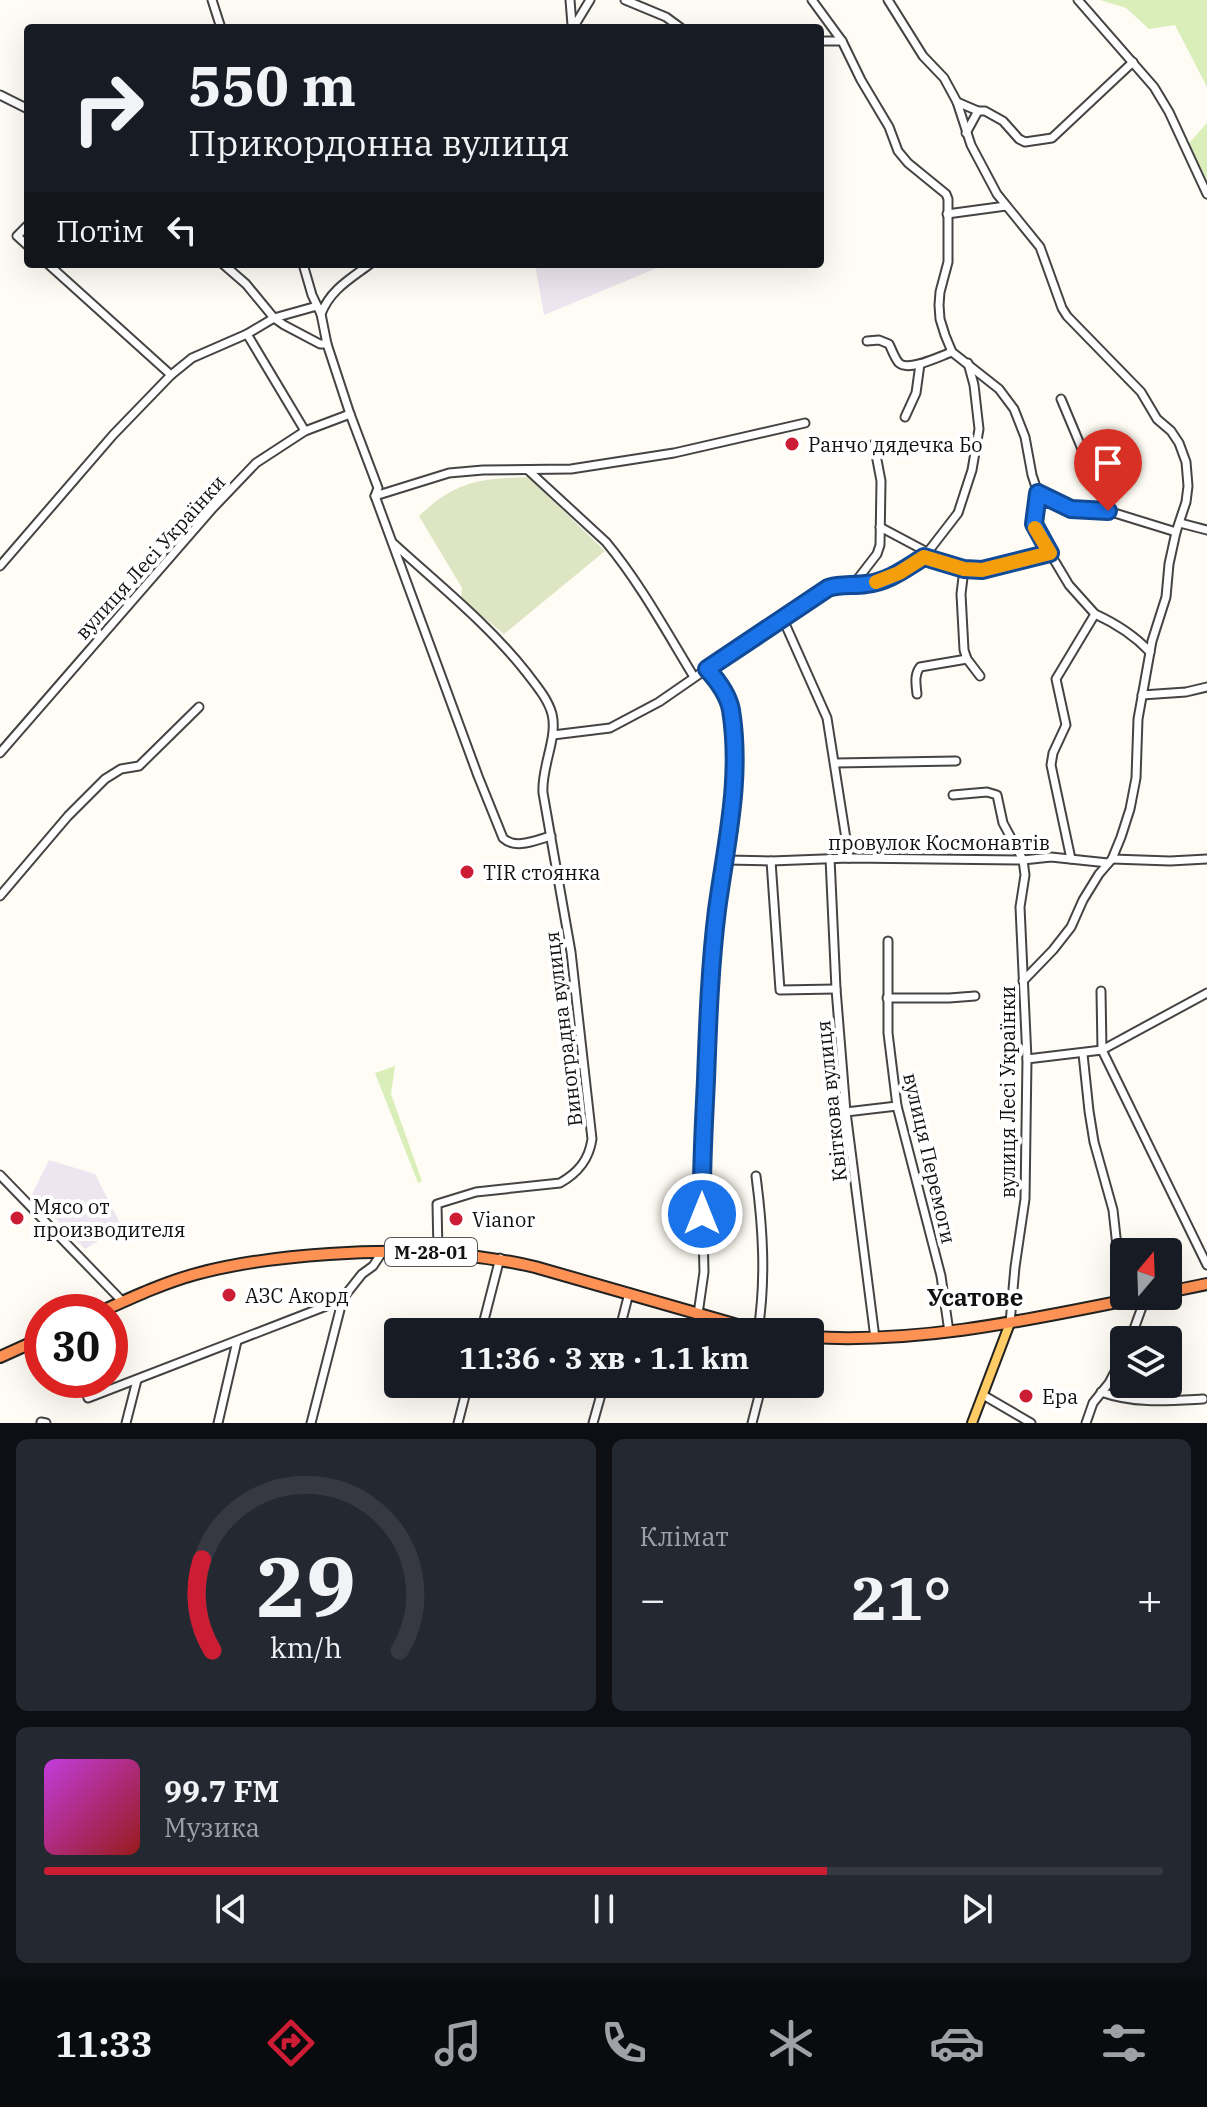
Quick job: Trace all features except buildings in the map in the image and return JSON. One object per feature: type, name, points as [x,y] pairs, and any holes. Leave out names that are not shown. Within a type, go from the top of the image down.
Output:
[{"type":"highway","name":"М-28-01","points":[[128,1300],[226,1266],[287,1257],[383,1251],[438,1252],[500,1258],[712,1318]]},
{"type":"highway","points":[[1182,1290],[1206,1286]]},
{"type":"highway","points":[[824,1337],[875,1338],[949,1332],[1110,1304]]},
{"type":"highway","points":[[0,1357],[24,1346]]},
{"type":"main road","points":[[972,1423],[1010,1323]]},
{"type":"street","points":[[212,0],[220,24]]},
{"type":"street","points":[[570,0],[572,24]]},
{"type":"street","points":[[575,24],[590,0]]},
{"type":"street","points":[[625,0],[676,24]]},
{"type":"street","points":[[812,0],[842,41],[889,127],[898,151],[946,194],[948,262],[939,305],[945,335],[952,352],[999,389],[1014,409],[1025,437],[1038,493],[1034,524],[1069,585],[1095,614],[1134,636],[1150,652]]},
{"type":"street","points":[[888,0],[923,56],[944,78],[957,102],[966,133],[997,194],[1040,247],[1067,316],[1141,392],[1157,419],[1179,443],[1186,462],[1186,502],[1169,564],[1166,597],[1150,652],[1138,719],[1136,778],[1130,809],[1110,861],[1091,887],[1071,927],[1023,981]]},
{"type":"street","points":[[1078,0],[1154,87],[1207,194]]},
{"type":"street","points":[[824,41],[842,41]]},
{"type":"street","points":[[957,102],[1003,121],[1025,142],[1052,138],[1133,62]]},
{"type":"street","points":[[0,95],[24,107]]},
{"type":"street","points":[[966,133],[978,111]]},
{"type":"street","points":[[947,214],[1006,206]]},
{"type":"street","points":[[52,268],[171,375]]},
{"type":"street","points":[[228,268],[246,284],[274,318],[320,344],[327,344]]},
{"type":"street","points":[[304,268],[350,414],[378,488],[375,496],[503,838],[516,845],[551,836]]},
{"type":"street","points":[[0,566],[113,435],[171,375],[192,358],[247,334],[274,318],[319,310],[335,290],[365,268]]},
{"type":"street","points":[[247,334],[305,431]]},
{"type":"street","points":[[867,341],[879,340],[889,344],[902,365],[920,364],[952,352]]},
{"type":"street","points":[[393,543],[505,645],[547,703],[552,715],[553,735],[610,728],[659,702],[828,588],[884,580],[925,554],[958,513],[972,470],[979,429],[974,385],[967,362]]},
{"type":"street","points":[[905,417],[916,393],[920,364]]},
{"type":"street","points":[[1061,399],[1108,511]]},
{"type":"street","name":"вулиця Лесі Українки","points":[[0,753],[213,508],[256,463],[305,431],[350,414]]},
{"type":"street","points":[[375,496],[449,473],[571,469],[674,453],[805,423]]},
{"type":"street","points":[[853,585],[877,554],[881,481],[874,444]]},
{"type":"street","points":[[529,471],[616,554],[694,677]]},
{"type":"street","points":[[1038,493],[1071,509],[1108,511],[1178,527],[1207,530]]},
{"type":"street","points":[[880,527],[925,554],[964,569],[982,570],[1050,553]]},
{"type":"street","points":[[964,569],[961,594],[964,650],[980,676]]},
{"type":"street","points":[[1071,859],[1051,765],[1066,725],[1056,679],[1095,614]]},
{"type":"street","points":[[782,617],[825,710],[849,858]]},
{"type":"street","points":[[917,694],[916,678],[920,667],[967,659]]},
{"type":"street","points":[[698,1314],[704,1272],[702,1192],[707,1043],[717,911],[733,816],[735,771],[729,701],[720,683],[707,669]]},
{"type":"street","points":[[1142,695],[1207,687]]},
{"type":"street","points":[[0,896],[68,816],[105,779],[121,769],[139,766],[199,707]]},
{"type":"street","name":"Виноградна вулиця","points":[[438,1252],[437,1204],[476,1192],[560,1183],[579,1170],[590,1151],[591,1124],[571,952],[542,783],[553,735]]},
{"type":"street","points":[[835,763],[956,761]]},
{"type":"street","points":[[953,795],[987,792],[997,795],[1003,823],[1023,860]]},
{"type":"street","name":"Квіткова вулиця","points":[[830,858],[846,1112],[875,1338]]},
{"type":"street","name":"провулок Космонавтів","points":[[726,860],[1207,859]]},
{"type":"street","name":"вулиця Лесі Українки","points":[[1010,1323],[1025,1199],[1027,1059],[1020,907],[1025,875],[1023,860]]},
{"type":"street","points":[[771,861],[780,990],[836,989]]},
{"type":"street","name":"вулиця Перемоги","points":[[888,941],[888,1033],[897,1106],[941,1276],[949,1332]]},
{"type":"street","points":[[1101,991],[1102,1050],[1207,1265]]},
{"type":"street","points":[[1027,1059],[1102,1050],[1207,993]]},
{"type":"street","points":[[887,998],[975,996]]},
{"type":"street","points":[[1083,1054],[1091,1127],[1113,1210],[1116,1238]]},
{"type":"street","points":[[846,1112],[897,1106]]},
{"type":"street","points":[[0,1175],[115,1294]]},
{"type":"street","points":[[756,1176],[763,1231],[761,1318]]},
{"type":"street","points":[[311,1423],[343,1298],[383,1251]]},
{"type":"street","points":[[485,1318],[500,1258]]},
{"type":"street","points":[[623,1318],[629,1293]]},
{"type":"street","points":[[128,1383],[343,1298]]},
{"type":"street","points":[[218,1423],[237,1341]]},
{"type":"street","points":[[126,1423],[137,1380]]},
{"type":"street","points":[[1086,1423],[1093,1403],[1110,1381]]},
{"type":"street","points":[[1101,1392],[1132,1401],[1203,1399]]},
{"type":"street","points":[[983,1395],[1031,1423]]},
{"type":"street","points":[[458,1423],[464,1398]]},
{"type":"street","points":[[593,1423],[600,1398]]},
{"type":"street","points":[[752,1423],[758,1398]]},
{"type":"shaded area","points":[[536,268],[657,268],[544,315]]},
{"type":"shaded area","points":[[49,1160],[95,1174],[122,1227],[85,1249],[32,1194]]},
{"type":"green space","points":[[1100,0],[1207,0],[1207,87],[1175,25],[1149,29],[1126,8]]},
{"type":"green space","points":[[1207,123],[1207,180],[1189,143]]},
{"type":"green space","points":[[528,477],[605,551],[504,634],[461,599],[462,588],[419,516],[445,495],[469,484]]},
{"type":"green space","points":[[395,1066],[391,1094],[422,1181],[418,1183],[375,1073]]},
{"type":"slow traffic","points":[[876,582],[899,573],[924,557],[964,569],[982,570],[1050,553],[1035,528]]},
{"type":"place","name":"Ранчо дядечка Бо","points":[[792,444]]},
{"type":"place","name":"TIR стоянка","points":[[467,872]]},
{"type":"place","name":"Мясо от производителя","points":[[17,1218]]},
{"type":"place","name":"Vianor","points":[[456,1219]]},
{"type":"place","name":"АЗС Акорд","points":[[229,1295]]},
{"type":"place","name":"Ера","points":[[1026,1396]]},
{"type":"district","name":"Усатове","points":[[975,1297]]},
{"type":"route","points":[[702,1214],[707,1043],[717,911],[733,816],[735,771],[729,701],[720,683],[707,669],[828,588],[884,580],[924,557],[964,569],[982,570],[1050,553],[1034,524],[1038,493],[1071,509],[1108,511]]}]
